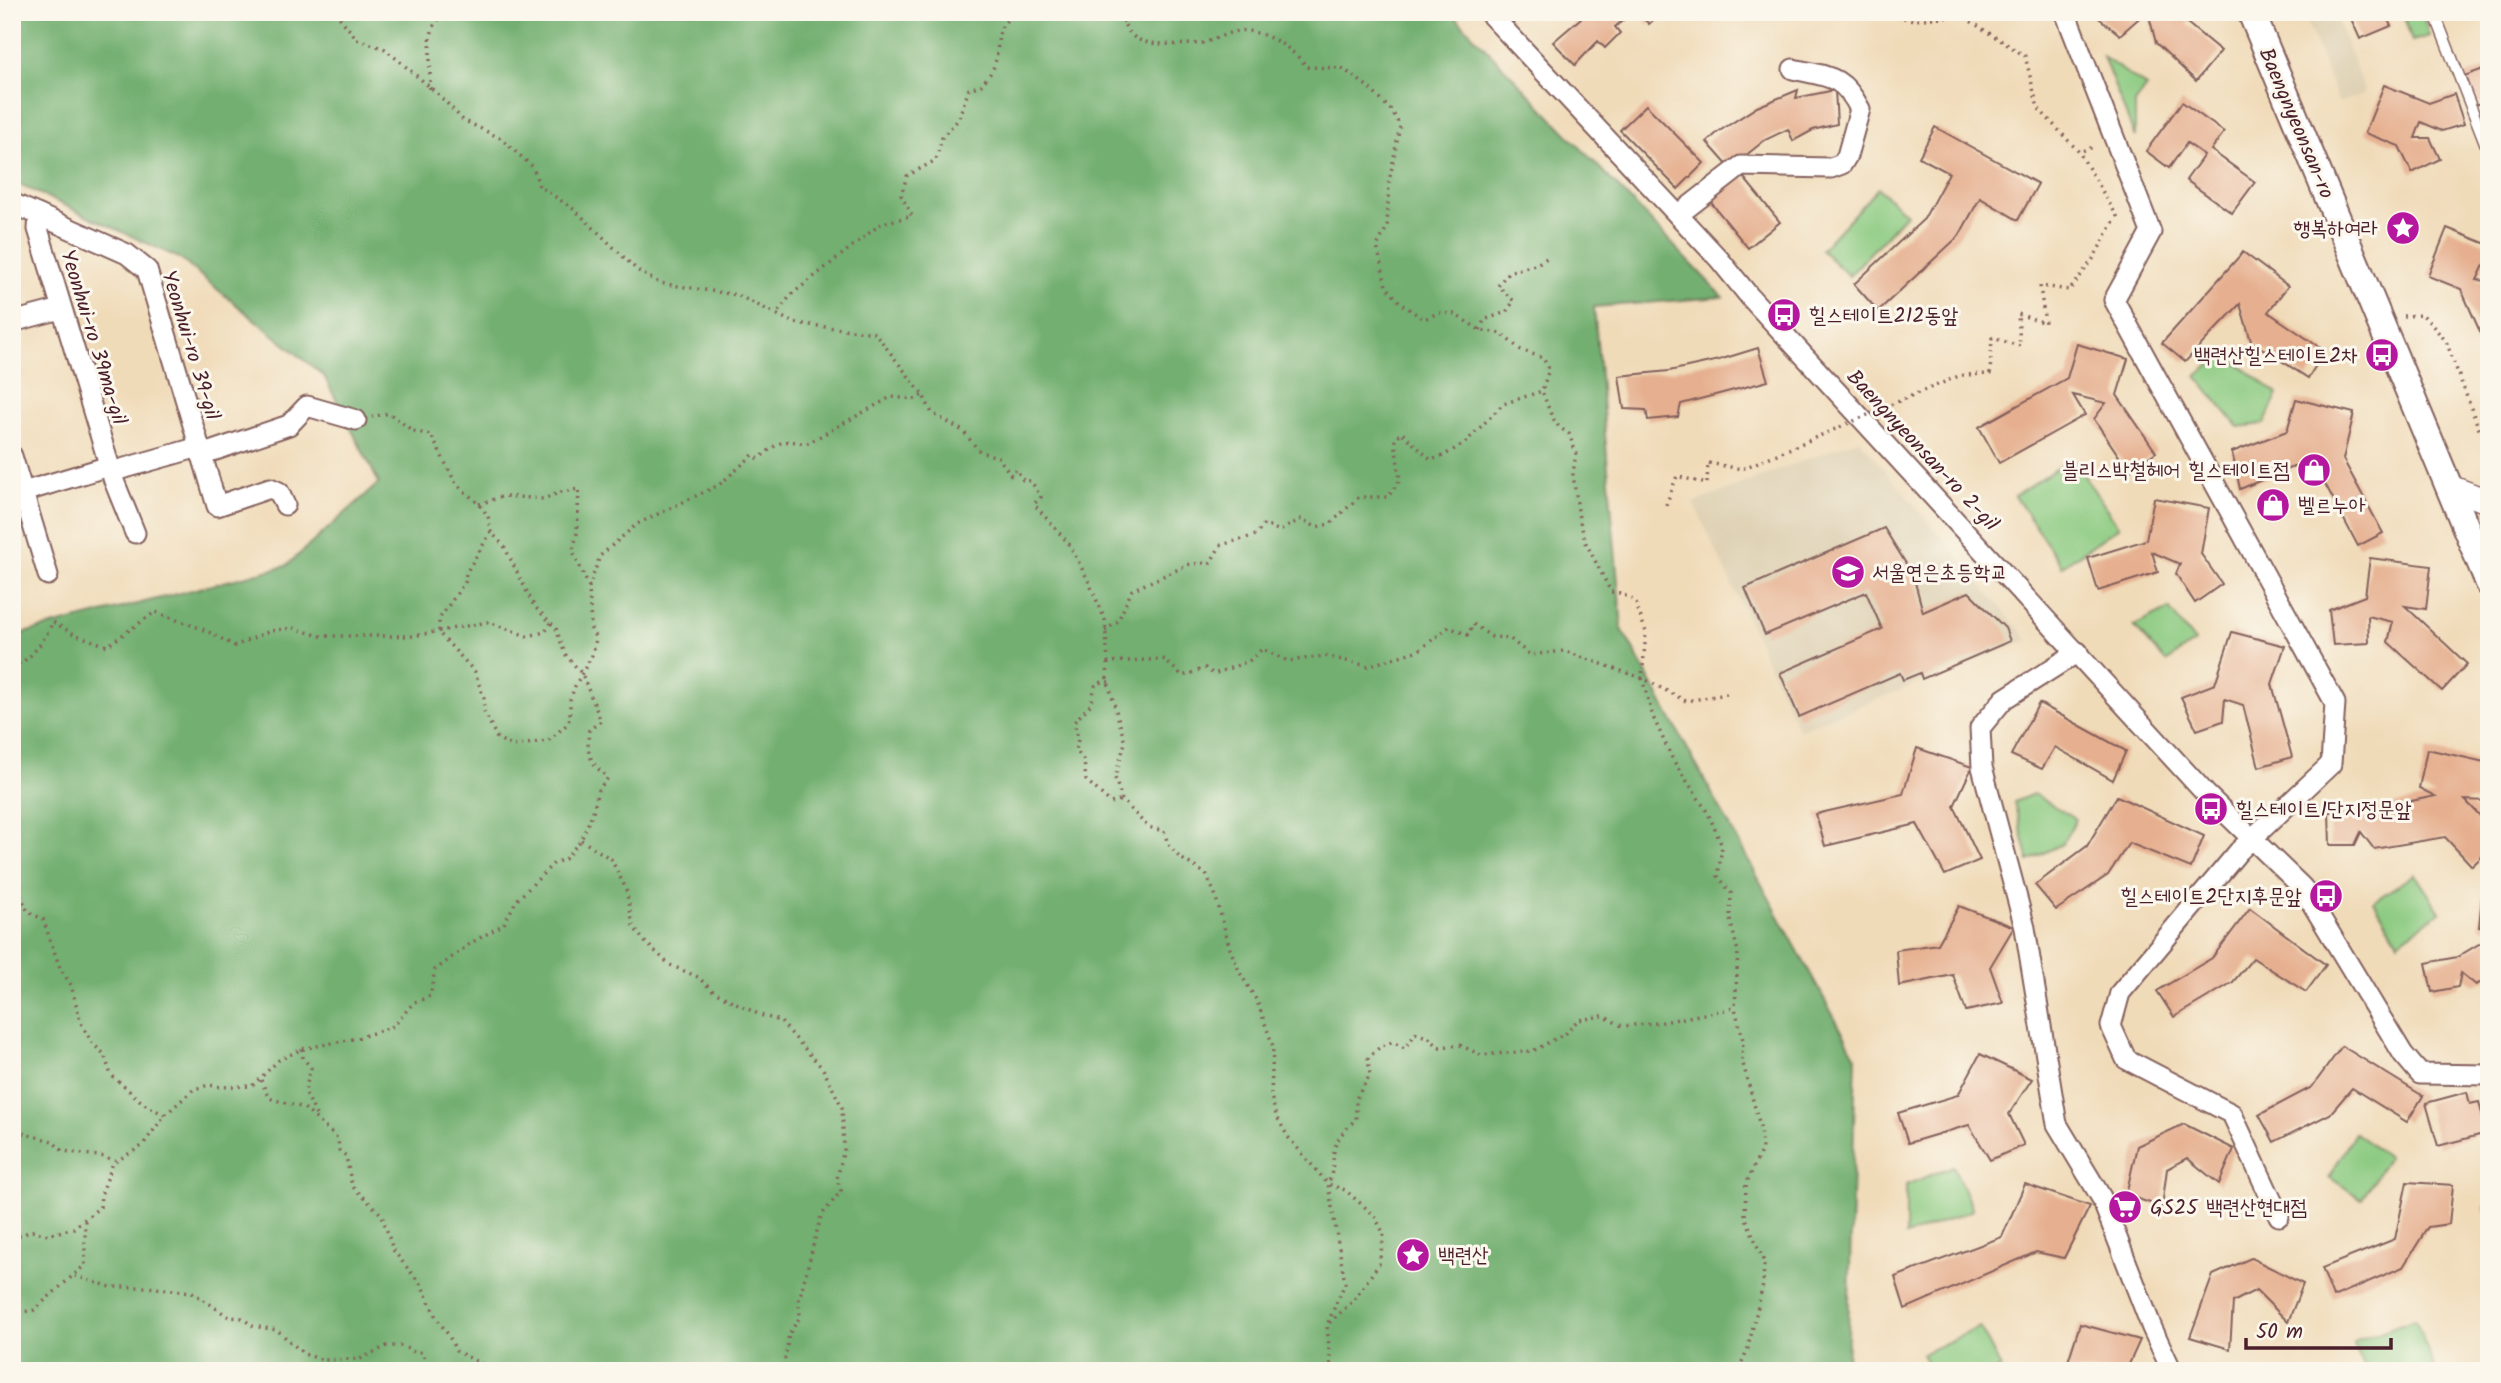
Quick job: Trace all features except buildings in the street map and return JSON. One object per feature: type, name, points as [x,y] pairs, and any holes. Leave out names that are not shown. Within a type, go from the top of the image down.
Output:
[{"type":"main road","name":"Baengnyeonsan-ro","points":[[2251,12],[2489,583]]},
{"type":"street","name":"Baengnyeonsan-ro 2-gil","points":[[1488,12],[1678,215],[2206,794],[2302,887],[2403,1054],[2420,1074],[2489,1075]]},
{"type":"street","points":[[2065,12],[2151,232],[2114,300],[2335,703],[2331,764],[2252,838],[2120,993],[2111,1026],[2126,1059],[2232,1114],[2279,1216]]},
{"type":"street","points":[[1678,215],[1741,166],[1831,168],[1842,164],[1847,156],[1860,108],[1851,92],[1838,79],[1793,69]]},
{"type":"street","name":"Yeonhui-ro 39-gil","points":[[12,203],[127,254],[147,270],[217,506],[270,488],[279,492],[285,505]]},
{"type":"street","name":"Yeonhui-ro 39ma-gil","points":[[39,215],[38,229],[61,309],[110,469],[135,533]]},
{"type":"street","points":[[12,322],[61,309]]},
{"type":"street","name":"Yeonhui-ro 39-gil","points":[[200,451],[289,425],[307,405],[356,420]]},
{"type":"street","points":[[23,492],[110,469],[200,451]]},
{"type":"street","points":[[12,456],[48,575]]},
{"type":"street","points":[[2448,486],[2489,502]]},
{"type":"street","points":[[2078,653],[2004,699],[1980,728],[1982,767],[2025,928],[2057,1124],[2101,1197],[2152,1328],[2172,1371]]},
{"type":"lane","points":[[2434,12],[2489,153]]},
{"type":"path","points":[[335,12],[357,39],[385,49],[438,94],[463,120],[500,138],[533,167],[539,186],[575,210],[637,271],[659,283],[737,295],[794,323],[875,333],[923,395],[932,413],[963,431],[980,452],[998,457],[1011,475],[1016,469],[1023,480],[1031,481],[1041,497],[1034,504],[1069,544],[1105,620],[1109,682],[1125,743],[1115,778],[1122,800],[1147,827],[1164,831],[1168,844],[1179,857],[1206,874],[1215,894],[1230,949],[1240,973],[1257,1001],[1273,1045],[1271,1096],[1276,1115],[1288,1137],[1328,1184],[1345,1190],[1374,1215],[1384,1234],[1379,1264],[1353,1301],[1327,1325]]},
{"type":"path","points":[[430,89],[429,41],[433,27],[444,12]]},
{"type":"path","points":[[776,314],[792,294],[882,223],[912,216],[901,195],[907,176],[936,160],[942,137],[958,120],[969,89],[981,85],[994,66],[996,43],[1006,19],[1018,12]]},
{"type":"path","points":[[1120,12],[1122,22],[1137,39],[1170,45],[1204,43],[1224,34],[1246,30],[1273,39],[1296,53],[1307,67],[1342,68],[1367,86],[1392,111],[1400,126],[1389,182],[1387,227],[1377,246],[1385,286],[1401,304],[1424,319],[1438,313],[1454,314],[1480,330],[1500,333],[1521,350],[1544,358],[1549,369],[1542,391],[1552,417],[1559,427],[1569,434],[1576,453],[1573,474],[1579,518],[1586,543],[1611,592],[1620,593],[1634,601],[1646,632],[1642,678],[1653,717],[1673,760],[1708,813],[1722,846],[1718,876],[1731,893],[1730,919],[1738,952],[1735,1008],[1743,1040],[1742,1060],[1760,1126],[1762,1149],[1746,1184],[1745,1216],[1763,1262],[1763,1285],[1748,1349],[1738,1371]]},
{"type":"path","points":[[1122,22],[1133,12]]},
{"type":"path","points":[[1666,505],[1678,476],[1707,484],[1708,463],[1742,469],[1961,374],[1990,374],[1992,338],[2021,346],[2018,314],[2045,323],[2040,286],[2070,290],[2093,259],[2118,216],[2079,152],[2038,108],[2025,56],[1961,15],[1914,20],[1876,12]]},
{"type":"path","points":[[2079,152],[2115,140]]},
{"type":"path","points":[[1480,330],[1484,320],[1506,312],[1514,301],[1498,286],[1508,272],[1535,265],[1547,258]]},
{"type":"path","points":[[2378,318],[2423,315],[2446,341],[2480,432],[2489,438]]},
{"type":"path","points":[[1105,631],[1118,621],[1132,590],[1190,564],[1210,563],[1221,545],[1256,535],[1264,524],[1280,531],[1301,519],[1317,527],[1330,524],[1359,497],[1388,497],[1401,480],[1395,441],[1401,432],[1431,460],[1465,443],[1503,404],[1542,391]]},
{"type":"path","points":[[589,587],[600,556],[637,524],[719,485],[753,455],[759,458],[776,444],[791,440],[806,444],[891,397],[915,399],[923,395]]},
{"type":"path","points":[[12,1238],[32,1231],[48,1235],[74,1228],[85,1220],[100,1207],[101,1195],[113,1163],[142,1146],[165,1115],[194,1089],[209,1085],[252,1086],[261,1080],[278,1060],[302,1049],[358,1038],[394,1026],[413,1003],[430,996],[435,970],[471,943],[504,924],[516,901],[554,863],[565,859],[580,839],[593,812],[598,790],[608,778],[593,765],[587,747],[589,730],[601,721],[582,674],[565,654],[556,628],[534,606],[504,546],[491,532],[488,516],[480,504],[456,484],[431,435],[413,431],[389,414],[356,420]]},
{"type":"path","points":[[480,504],[504,496],[544,499],[579,489],[577,534],[573,551],[589,587],[591,629],[596,639],[592,655],[570,700],[570,718],[548,741],[512,746],[497,738],[489,724],[475,672],[439,633],[439,619],[465,582],[466,573],[491,532]]},
{"type":"path","points":[[12,667],[18,665],[44,641],[53,622],[74,634],[107,646],[155,612],[205,630],[235,646],[270,631],[293,628],[320,636],[413,636],[488,622],[527,636],[545,632],[551,623]]},
{"type":"path","points":[[1108,663],[1163,659],[1183,676],[1205,668],[1214,674],[1249,661],[1262,649],[1288,661],[1325,656],[1368,666],[1419,650],[1450,627],[1468,635],[1473,624],[1492,637],[1509,638],[1530,655],[1564,651],[1642,678],[1686,701],[1727,694]]},
{"type":"path","points":[[1109,682],[1095,685],[1091,704],[1074,722],[1078,739],[1076,750],[1084,761],[1086,780],[1111,803],[1122,800]]},
{"type":"path","points":[[580,839],[611,859],[626,890],[633,926],[644,942],[670,965],[698,977],[714,992],[760,1016],[780,1021],[822,1069],[842,1107],[844,1149],[837,1179],[841,1191],[821,1216],[799,1300],[800,1317],[789,1334],[783,1371]]},
{"type":"path","points":[[12,884],[28,912],[43,919],[60,968],[71,985],[81,1023],[92,1043],[104,1054],[111,1075],[144,1104],[165,1115]]},
{"type":"path","points":[[1331,1371],[1327,1325],[1345,1283],[1328,1184],[1334,1170],[1334,1150],[1344,1132],[1356,1119],[1356,1099],[1370,1075],[1368,1058],[1380,1047],[1392,1042],[1405,1048],[1416,1033],[1429,1038],[1439,1047],[1460,1045],[1481,1055],[1533,1051],[1566,1033],[1578,1020],[1603,1016],[1622,1026],[1658,1023],[1735,1008]]},
{"type":"path","points":[[302,1049],[303,1058],[311,1068],[305,1091],[317,1118]]},
{"type":"path","points":[[261,1080],[272,1099],[304,1108],[338,1139],[339,1150],[346,1156],[352,1186],[382,1215],[393,1250],[422,1286],[456,1351],[495,1371]]},
{"type":"path","points":[[12,1124],[25,1134],[52,1141],[63,1152],[106,1157],[113,1163]]},
{"type":"path","points":[[12,1308],[13,1314],[34,1310],[86,1265],[85,1220]]},
{"type":"path","points":[[75,1276],[111,1287],[147,1287],[192,1292],[229,1317],[242,1318],[253,1326],[277,1330],[304,1354],[323,1360],[360,1359],[387,1346],[402,1346],[416,1353],[421,1352],[430,1367],[438,1371]]},
{"type":"shaded area","points":[[2303,12],[2334,12],[2365,93],[2339,103]]},
{"type":"shaded area","name":"서울연은초등학교","points":[[1859,439],[2028,640],[1799,730],[1694,503]]},
{"type":"green space","points":[[12,12],[1451,12],[1723,297],[1594,307],[1622,629],[1856,1057],[1847,1371],[12,1371],[12,636],[286,566],[379,483],[324,376],[179,258],[12,181]]},
{"type":"green space","points":[[2422,12],[2429,36],[2412,41],[2403,14]]},
{"type":"green space","points":[[2103,57],[2147,87],[2135,103],[2135,137]]},
{"type":"green space","points":[[1878,188],[1906,214],[1849,276],[1821,250]]},
{"type":"green space","points":[[2225,354],[2278,394],[2264,424],[2238,427],[2196,376]]},
{"type":"green space","points":[[2072,458],[2119,527],[2062,566],[2015,496]]},
{"type":"green space","points":[[2169,609],[2195,642],[2166,662],[2134,626]]},
{"type":"green space","points":[[2033,794],[2076,819],[2062,844],[2029,861],[2014,802]]},
{"type":"green space","points":[[2415,874],[2440,912],[2398,942],[2374,901]]},
{"type":"green space","points":[[2355,1133],[2388,1157],[2362,1199],[2329,1177]]},
{"type":"green space","points":[[1953,1166],[1973,1210],[1906,1236],[1906,1185]]},
{"type":"green space","points":[[2415,1319],[2435,1370],[2366,1371],[2353,1342]]},
{"type":"green space","points":[[1980,1327],[2001,1368],[1995,1371],[1931,1371],[1922,1354]]},
{"type":"place","name":"행복하여라","points":[[2403,228]]},
{"type":"place","name":"힐스테이트212동앞","points":[[1784,315]]},
{"type":"place","name":"백련산힐스테이트2차","points":[[2382,355]]},
{"type":"place","name":"블리스박철헤어 힐스테이트점","points":[[2314,470]]},
{"type":"place","name":"벨르누아","points":[[2273,505]]},
{"type":"place","name":"서울연은초등학교","points":[[1848,572]]},
{"type":"place","name":"힐스테이트1단지정문앞","points":[[2211,809]]},
{"type":"place","name":"힐스테이트2단지후문앞","points":[[2326,896]]},
{"type":"place","name":"GS25 백련산현대점","points":[[2125,1207]]},
{"type":"place","name":"백련산","points":[[1413,1255]]}]
